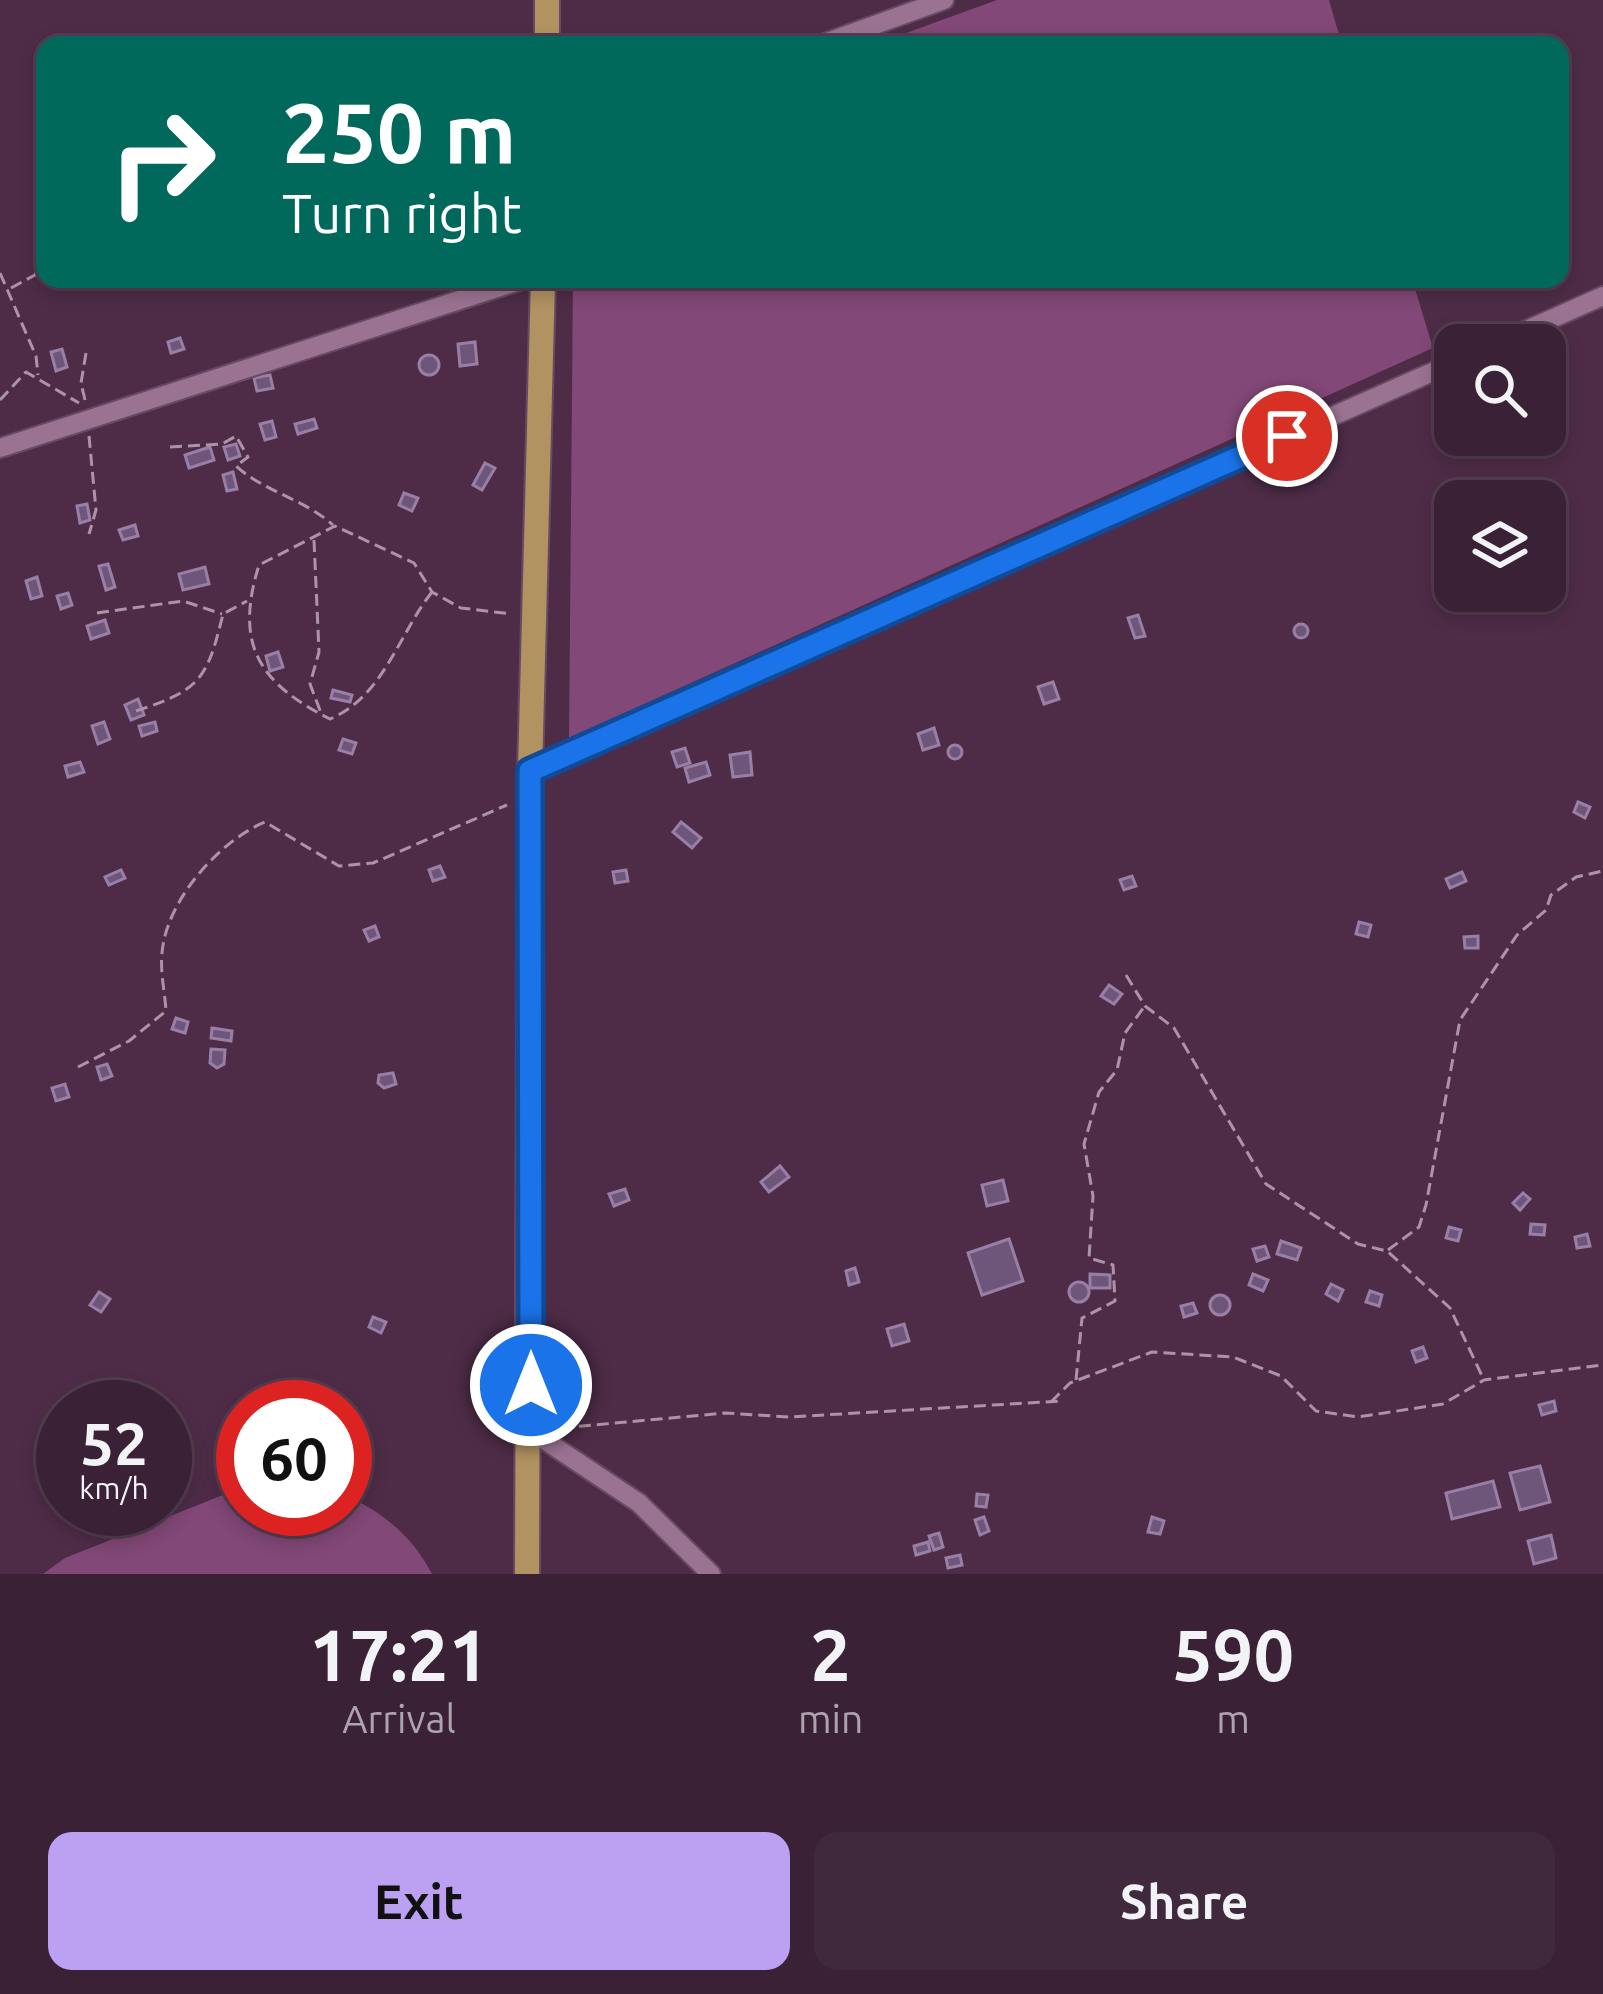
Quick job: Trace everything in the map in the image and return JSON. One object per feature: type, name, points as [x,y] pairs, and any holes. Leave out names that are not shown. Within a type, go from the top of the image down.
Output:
[{"type":"main road","points":[[547,0],[547,36]]},
{"type":"main road","points":[[527,1574],[530,782],[543,288]]},
{"type":"street","points":[[844,36],[944,0]]},
{"type":"street","points":[[0,448],[497,288]]},
{"type":"street","points":[[1540,324],[1603,296]]},
{"type":"street","points":[[530,782],[1434,372]]},
{"type":"street","points":[[531,1431],[639,1503],[711,1574]]},
{"type":"path","points":[[9,289],[36,272]]},
{"type":"path","points":[[0,273],[36,356],[38,377]]},
{"type":"path","points":[[87,347],[81,383],[90,419]]},
{"type":"path","points":[[0,400],[2,389],[26,372],[76,399],[90,419]]},
{"type":"path","points":[[170,447],[207,441],[222,444],[236,436],[248,457],[236,466],[249,478],[309,504],[334,526],[414,563],[432,592],[461,608],[534,617]]},
{"type":"path","points":[[334,526],[260,565],[248,600],[251,639],[264,675],[322,715],[330,719],[355,708],[389,665],[412,617],[432,592]]},
{"type":"path","points":[[314,538],[319,652],[310,684],[322,715]]},
{"type":"path","points":[[136,711],[188,694],[210,665],[223,614],[248,600]]},
{"type":"path","points":[[97,613],[183,601],[223,614]]},
{"type":"path","points":[[78,1067],[129,1041],[166,1011],[162,952],[174,911],[238,833],[265,822],[339,866],[374,862],[452,833],[530,782]]},
{"type":"path","points":[[1387,1251],[1419,1227],[1426,1205],[1460,1020],[1517,935],[1546,910],[1551,895],[1576,877],[1603,871]]},
{"type":"path","points":[[1126,975],[1145,1006],[1174,1028],[1266,1184],[1358,1244],[1387,1251],[1450,1308],[1484,1380]]},
{"type":"path","points":[[1076,1381],[1082,1318],[1115,1301],[1113,1265],[1089,1258],[1094,1196],[1084,1144],[1099,1092],[1117,1070],[1124,1033],[1145,1006]]},
{"type":"path","points":[[1051,1402],[1076,1381],[1152,1352],[1234,1357],[1281,1376],[1316,1412],[1358,1418],[1443,1404],[1484,1380],[1603,1365]]},
{"type":"path","points":[[531,1431],[725,1413],[789,1417],[1062,1401]]},
{"type":"shaded area","points":[[997,0],[1329,0],[1339,36],[898,36]]},
{"type":"shaded area","points":[[573,288],[1415,288],[1433,348],[569,738]]},
{"type":"shaded area","points":[[216,1498],[216,1536],[372,1536],[372,1509],[416,1548],[432,1574],[43,1574],[65,1558],[120,1536],[192,1536],[192,1507]]},
{"type":"building","points":[[180,338],[184,349],[171,353],[168,342]]},
{"type":"building","points":[[475,342],[477,364],[460,366],[458,344]]},
{"type":"building","points":[[62,349],[67,367],[56,371],[51,352]]},
{"type":"building","points":[[429,355],[439,365],[429,375],[419,365]]},
{"type":"building","points":[[270,375],[273,388],[257,391],[254,378]]},
{"type":"building","points":[[314,419],[317,428],[298,434],[295,424]]},
{"type":"building","points":[[272,421],[276,437],[265,440],[260,424]]},
{"type":"building","points":[[236,444],[240,456],[228,460],[224,447]]},
{"type":"building","points":[[210,447],[214,460],[189,468],[185,455]]},
{"type":"building","points":[[485,463],[495,468],[482,490],[473,485]]},
{"type":"building","points":[[233,472],[237,489],[227,491],[223,475]]},
{"type":"building","points":[[404,493],[418,498],[412,511],[399,505]]},
{"type":"building","points":[[87,504],[90,520],[80,523],[77,506]]},
{"type":"building","points":[[135,525],[138,536],[123,540],[119,530]]},
{"type":"building","points":[[108,564],[115,587],[106,590],[99,566]]},
{"type":"building","points":[[205,567],[209,584],[183,590],[179,574]]},
{"type":"building","points":[[37,577],[42,596],[31,599],[26,581]]},
{"type":"building","points":[[68,593],[72,605],[61,609],[57,596]]},
{"type":"building","points":[[1138,615],[1145,636],[1135,638],[1128,618]]},
{"type":"building","points":[[105,620],[109,633],[91,639],[87,626]]},
{"type":"building","points":[[1301,624],[1308,631],[1301,638],[1294,631]]},
{"type":"building","points":[[278,652],[283,667],[270,671],[266,656]]},
{"type":"building","points":[[1053,682],[1059,699],[1044,704],[1038,687]]},
{"type":"building","points":[[333,690],[352,695],[350,702],[331,698]]},
{"type":"building","points":[[138,699],[144,715],[131,720],[125,705]]},
{"type":"building","points":[[104,722],[110,739],[98,744],[92,726]]},
{"type":"building","points":[[155,722],[157,731],[142,736],[139,726]]},
{"type":"building","points":[[934,728],[939,745],[923,750],[918,734]]},
{"type":"building","points":[[343,739],[356,743],[352,754],[339,750]]},
{"type":"building","points":[[955,745],[962,752],[955,759],[948,752]]},
{"type":"building","points":[[685,748],[690,763],[677,767],[672,752]]},
{"type":"building","points":[[750,752],[752,775],[733,777],[730,755]]},
{"type":"building","points":[[80,762],[84,772],[68,777],[65,766]]},
{"type":"building","points":[[706,762],[710,775],[689,782],[685,768]]},
{"type":"building","points":[[1578,802],[1590,807],[1585,818],[1574,812]]},
{"type":"building","points":[[681,822],[701,838],[692,848],[673,832]]},
{"type":"building","points":[[440,866],[445,877],[433,881],[429,870]]},
{"type":"building","points":[[121,870],[125,878],[109,885],[105,877]]},
{"type":"building","points":[[626,870],[628,881],[615,883],[613,872]]},
{"type":"building","points":[[1462,872],[1466,881],[1450,888],[1446,879]]},
{"type":"building","points":[[1132,876],[1136,886],[1124,890],[1120,880]]},
{"type":"building","points":[[1359,922],[1371,925],[1368,937],[1356,934]]},
{"type":"building","points":[[375,926],[379,937],[369,941],[364,930]]},
{"type":"building","points":[[1478,936],[1478,948],[1465,948],[1464,937]]},
{"type":"building","points":[[1109,985],[1122,994],[1114,1004],[1101,996]]},
{"type":"building","points":[[176,1018],[188,1022],[185,1033],[172,1029]]},
{"type":"building","points":[[212,1028],[232,1031],[231,1041],[211,1038]]},
{"type":"building","points":[[211,1049],[225,1050],[224,1064],[217,1068],[210,1063]]},
{"type":"building","points":[[107,1064],[112,1076],[101,1080],[97,1067]]},
{"type":"building","points":[[393,1073],[396,1084],[384,1088],[378,1083],[379,1075]]},
{"type":"building","points":[[65,1084],[69,1097],[56,1101],[52,1088]]},
{"type":"building","points":[[780,1166],[789,1177],[769,1192],[761,1182]]},
{"type":"building","points":[[1003,1180],[1008,1201],[987,1206],[982,1185]]},
{"type":"building","points":[[625,1189],[629,1200],[614,1206],[609,1194]]},
{"type":"building","points":[[1523,1193],[1530,1199],[1520,1210],[1513,1203]]},
{"type":"building","points":[[1531,1224],[1545,1225],[1544,1235],[1530,1234]]},
{"type":"building","points":[[1449,1227],[1461,1230],[1458,1241],[1446,1238]]},
{"type":"building","points":[[1587,1234],[1590,1246],[1577,1248],[1575,1237]]},
{"type":"building","points":[[1009,1239],[1023,1281],[982,1295],[968,1253]]},
{"type":"building","points":[[1281,1241],[1301,1248],[1297,1260],[1277,1254]]},
{"type":"building","points":[[1265,1246],[1269,1257],[1257,1261],[1253,1249]]},
{"type":"building","points":[[855,1268],[859,1282],[849,1285],[846,1271]]},
{"type":"building","points":[[1090,1274],[1110,1275],[1110,1288],[1090,1288]]},
{"type":"building","points":[[1253,1274],[1268,1280],[1263,1291],[1249,1285]]},
{"type":"building","points":[[1079,1282],[1089,1292],[1079,1302],[1069,1292]]},
{"type":"building","points":[[1331,1284],[1343,1290],[1338,1301],[1326,1294]]},
{"type":"building","points":[[1370,1291],[1382,1295],[1379,1306],[1366,1302]]},
{"type":"building","points":[[99,1292],[110,1299],[101,1312],[90,1305]]},
{"type":"building","points":[[1220,1295],[1230,1305],[1220,1315],[1210,1305]]},
{"type":"building","points":[[1193,1303],[1197,1313],[1184,1317],[1181,1306]]},
{"type":"building","points":[[373,1317],[386,1322],[381,1333],[369,1327]]},
{"type":"building","points":[[904,1324],[909,1341],[892,1346],[887,1329]]},
{"type":"building","points":[[1423,1347],[1427,1358],[1416,1362],[1412,1351]]},
{"type":"building","points":[[1554,1401],[1556,1411],[1542,1415],[1539,1405]]},
{"type":"building","points":[[1540,1466],[1550,1502],[1520,1510],[1510,1473]]},
{"type":"building","points":[[1493,1481],[1500,1507],[1452,1519],[1446,1493]]},
{"type":"building","points":[[977,1494],[988,1495],[986,1507],[976,1506]]},
{"type":"building","points":[[984,1517],[989,1531],[980,1535],[975,1520]]},
{"type":"building","points":[[1152,1517],[1164,1521],[1160,1534],[1148,1532]]},
{"type":"building","points":[[939,1533],[943,1547],[934,1550],[929,1536]]},
{"type":"building","points":[[1551,1535],[1556,1558],[1534,1564],[1528,1541]]},
{"type":"building","points":[[928,1542],[930,1551],[916,1555],[914,1546]]},
{"type":"building","points":[[960,1555],[962,1565],[948,1568],[946,1558]]},
{"type":"route","points":[[531,1385],[530,771],[1287,436]]}]
